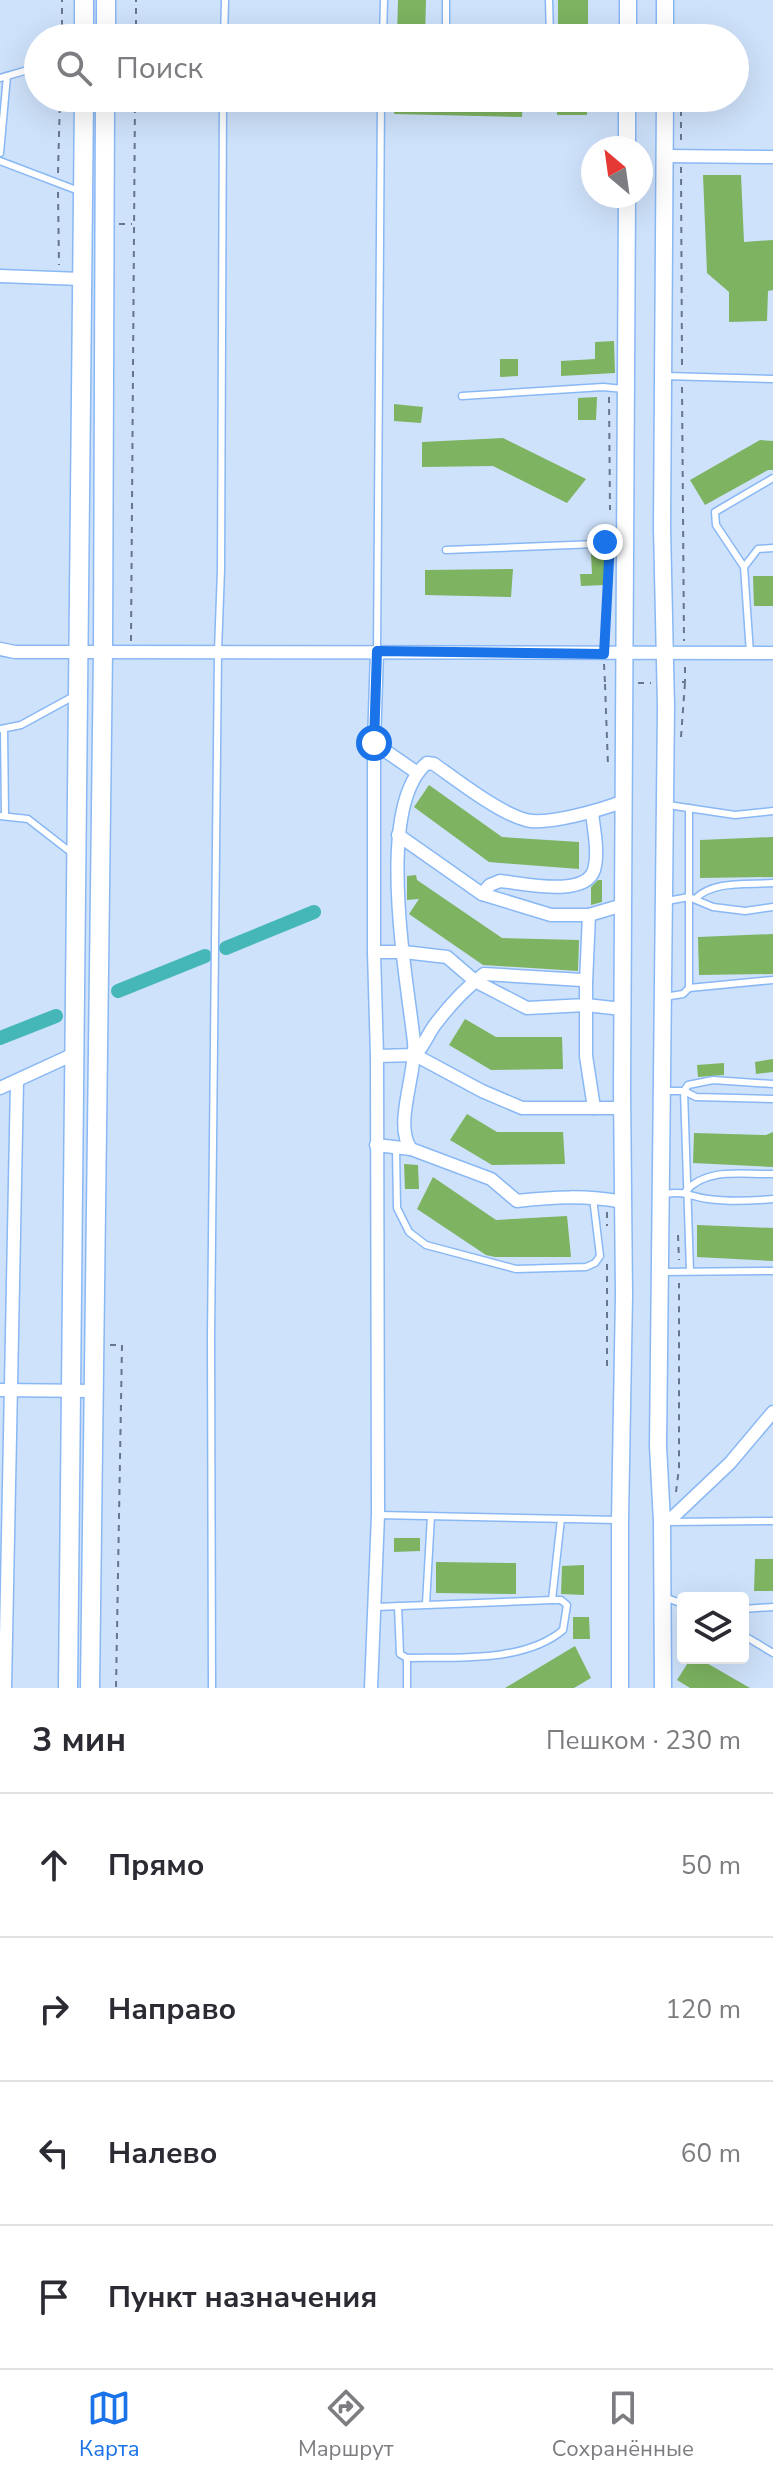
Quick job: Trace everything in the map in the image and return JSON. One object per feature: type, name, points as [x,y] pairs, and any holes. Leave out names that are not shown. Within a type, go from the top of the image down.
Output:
[{"type":"main road","points":[[84,0],[84,24]]},
{"type":"main road","points":[[106,0],[106,24]]},
{"type":"main road","points":[[68,1688],[84,112]]},
{"type":"main road","points":[[90,1688],[103,651],[105,112]]},
{"type":"main road","points":[[81,272],[103,264]]},
{"type":"street","points":[[628,0],[628,24]]},
{"type":"street","points":[[665,0],[665,24]]},
{"type":"street","points":[[627,112],[627,136]]},
{"type":"street","points":[[663,1688],[662,1522],[658,1446],[665,804],[662,376],[665,112]]},
{"type":"street","points":[[665,156],[773,157]]},
{"type":"street","points":[[620,1688],[625,622],[618,543],[627,389],[627,208]]},
{"type":"street","points":[[0,276],[81,272]]},
{"type":"street","points":[[0,649],[15,652],[773,653]]},
{"type":"street","points":[[371,1688],[378,1515],[374,952],[377,651]]},
{"type":"street","points":[[374,743],[416,772]]},
{"type":"street","points":[[411,1149],[403,1132],[415,1055],[398,895],[398,835],[401,811],[416,772],[427,763],[434,764],[480,796],[528,821],[592,813],[624,801]]},
{"type":"street","points":[[482,894],[490,885],[500,881],[567,888],[585,882],[593,874],[595,855],[592,813]]},
{"type":"street","points":[[398,835],[482,894],[551,915],[589,915],[623,905]]},
{"type":"street","points":[[589,915],[586,1056],[594,1108]]},
{"type":"street","points":[[374,952],[447,957],[475,981],[527,1008],[586,1005],[622,1009]]},
{"type":"street","points":[[415,1055],[427,1041],[435,1024],[484,974],[582,980],[586,983]]},
{"type":"street","points":[[0,1088],[74,1054]]},
{"type":"street","points":[[377,1056],[415,1055],[482,1091],[522,1108],[622,1108]]},
{"type":"street","points":[[5,1688],[6,1390],[17,1081]]},
{"type":"street","points":[[376,1145],[411,1149],[491,1179],[517,1201],[565,1196],[623,1202]]},
{"type":"street","points":[[6,1390],[93,1391]]},
{"type":"street","points":[[662,1522],[673,1517],[730,1463],[773,1412]]},
{"type":"lane","points":[[224,24],[225,0]]},
{"type":"lane","points":[[383,24],[384,0]]},
{"type":"lane","points":[[446,0],[446,24]]},
{"type":"lane","points":[[549,0],[550,24]]},
{"type":"lane","points":[[0,153],[3,77],[24,71]]},
{"type":"lane","points":[[212,1688],[211,1337],[223,112]]},
{"type":"lane","points":[[377,651],[381,112]]},
{"type":"lane","points":[[0,161],[83,192]]},
{"type":"lane","points":[[662,376],[773,379]]},
{"type":"lane","points":[[462,396],[609,387],[627,389]]},
{"type":"lane","points":[[750,653],[744,567],[716,525],[715,512],[773,478]]},
{"type":"lane","points":[[446,550],[618,543]]},
{"type":"lane","points":[[744,567],[758,549],[773,548]]},
{"type":"lane","points":[[76,856],[28,819],[3,816],[2,729],[21,725],[77,695]]},
{"type":"lane","points":[[665,804],[735,815],[773,811]]},
{"type":"lane","points":[[689,808],[692,898],[689,988]]},
{"type":"lane","points":[[662,902],[692,898],[715,886],[773,883]]},
{"type":"lane","points":[[692,898],[713,907],[745,911],[773,907]]},
{"type":"lane","points":[[663,997],[683,994],[689,988],[773,980]]},
{"type":"lane","points":[[690,1271],[684,1091],[688,1085],[713,1080],[773,1084]]},
{"type":"lane","points":[[662,1091],[684,1091],[696,1097],[773,1099]]},
{"type":"lane","points":[[396,1148],[397,1208],[409,1232],[426,1245],[516,1269],[586,1267],[595,1263],[600,1256],[593,1197]]},
{"type":"lane","points":[[661,1195],[686,1191],[703,1177],[773,1174]]},
{"type":"lane","points":[[686,1191],[705,1199],[747,1202],[773,1199]]},
{"type":"lane","points":[[659,1272],[773,1271]]},
{"type":"lane","points":[[378,1515],[620,1520]]},
{"type":"lane","points":[[426,1604],[431,1516]]},
{"type":"lane","points":[[552,1600],[561,1519]]},
{"type":"lane","points":[[662,1522],[773,1521]]},
{"type":"lane","points":[[661,1596],[677,1602]]},
{"type":"lane","points":[[376,1607],[426,1604],[552,1600],[561,1600],[567,1605],[563,1630],[543,1641],[501,1656],[407,1658],[400,1654],[398,1645],[398,1606]]},
{"type":"lane","points":[[749,1609],[773,1607]]},
{"type":"lane","points":[[749,1639],[773,1653]]},
{"type":"lane","points":[[407,1658],[407,1688]]},
{"type":"path","points":[[62,0],[62,24]]},
{"type":"path","points":[[136,0],[136,24]]},
{"type":"path","points":[[131,651],[135,112]]},
{"type":"path","points":[[609,387],[610,511]]},
{"type":"path","points":[[618,543],[604,621],[605,683],[685,682],[685,653]]},
{"type":"path","points":[[604,621],[625,622]]},
{"type":"path","points":[[664,622],[683,621]]},
{"type":"path","points":[[94,1344],[122,1345],[116,1688]]},
{"type":"building","points":[[398,0],[426,0],[425,24],[397,24]]},
{"type":"building","points":[[558,0],[588,0],[588,24],[558,24]]},
{"type":"building","points":[[394,112],[522,112],[522,117]]},
{"type":"building","points":[[557,112],[587,112],[587,115],[557,115]]},
{"type":"building","points":[[703,175],[741,175],[744,242],[773,240],[773,290],[768,291],[767,321],[729,322],[729,292],[707,273]]},
{"type":"building","points":[[614,341],[615,373],[561,376],[561,361],[595,359],[595,342]]},
{"type":"building","points":[[500,359],[518,359],[518,376],[500,377]]},
{"type":"building","points":[[597,397],[596,420],[578,420],[578,398]]},
{"type":"building","points":[[394,404],[423,407],[421,423],[394,421]]},
{"type":"building","points":[[503,438],[586,479],[567,503],[493,466],[422,467],[422,442]]},
{"type":"building","points":[[760,440],[773,441],[773,470],[705,505],[690,480]]},
{"type":"building","points":[[591,554],[605,555],[604,585],[581,586],[580,574],[592,574]]},
{"type":"building","points":[[513,569],[511,597],[425,595],[425,570]]},
{"type":"building","points":[[753,576],[773,576],[773,606],[754,606]]},
{"type":"building","points":[[429,785],[502,837],[579,842],[579,869],[489,862],[414,807]]},
{"type":"building","points":[[773,837],[773,877],[700,878],[700,840]]},
{"type":"building","points":[[416,875],[417,880],[502,938],[579,940],[578,971],[483,965],[409,914],[419,899],[407,900],[407,876]]},
{"type":"building","points":[[602,880],[602,902],[591,905],[591,887]]},
{"type":"building","points":[[773,934],[773,974],[699,975],[698,937]]},
{"type":"building","points":[[465,1019],[496,1037],[562,1037],[563,1069],[491,1070],[449,1045]]},
{"type":"building","points":[[773,1059],[773,1072],[756,1074],[755,1062]]},
{"type":"building","points":[[724,1063],[724,1075],[698,1077],[697,1065]]},
{"type":"building","points":[[467,1114],[497,1132],[563,1132],[565,1164],[492,1165],[450,1140]]},
{"type":"building","points":[[773,1132],[773,1167],[693,1163],[694,1133],[766,1135]]},
{"type":"building","points":[[404,1164],[418,1165],[419,1189],[405,1189]]},
{"type":"building","points":[[433,1177],[496,1220],[567,1216],[571,1257],[486,1255],[417,1209]]},
{"type":"building","points":[[697,1225],[773,1228],[773,1261],[697,1257]]},
{"type":"building","points":[[394,1538],[420,1538],[420,1551],[394,1552]]},
{"type":"building","points":[[755,1559],[773,1559],[773,1591],[754,1591]]},
{"type":"building","points":[[436,1562],[516,1563],[516,1594],[436,1593]]},
{"type":"building","points":[[584,1565],[584,1595],[561,1594],[562,1566]]},
{"type":"building","points":[[573,1617],[589,1617],[590,1639],[573,1639]]},
{"type":"building","points":[[575,1646],[591,1678],[574,1688],[505,1688]]},
{"type":"building","points":[[687,1664],[708,1664],[750,1688],[690,1688],[677,1680]]},
{"type":"waterway","points":[[226,948],[314,912]]},
{"type":"waterway","points":[[118,991],[205,956]]},
{"type":"waterway","points":[[0,1038],[56,1016]]},
{"type":"route","points":[[374,743],[377,651],[604,654],[610,542],[605,542]]}]
